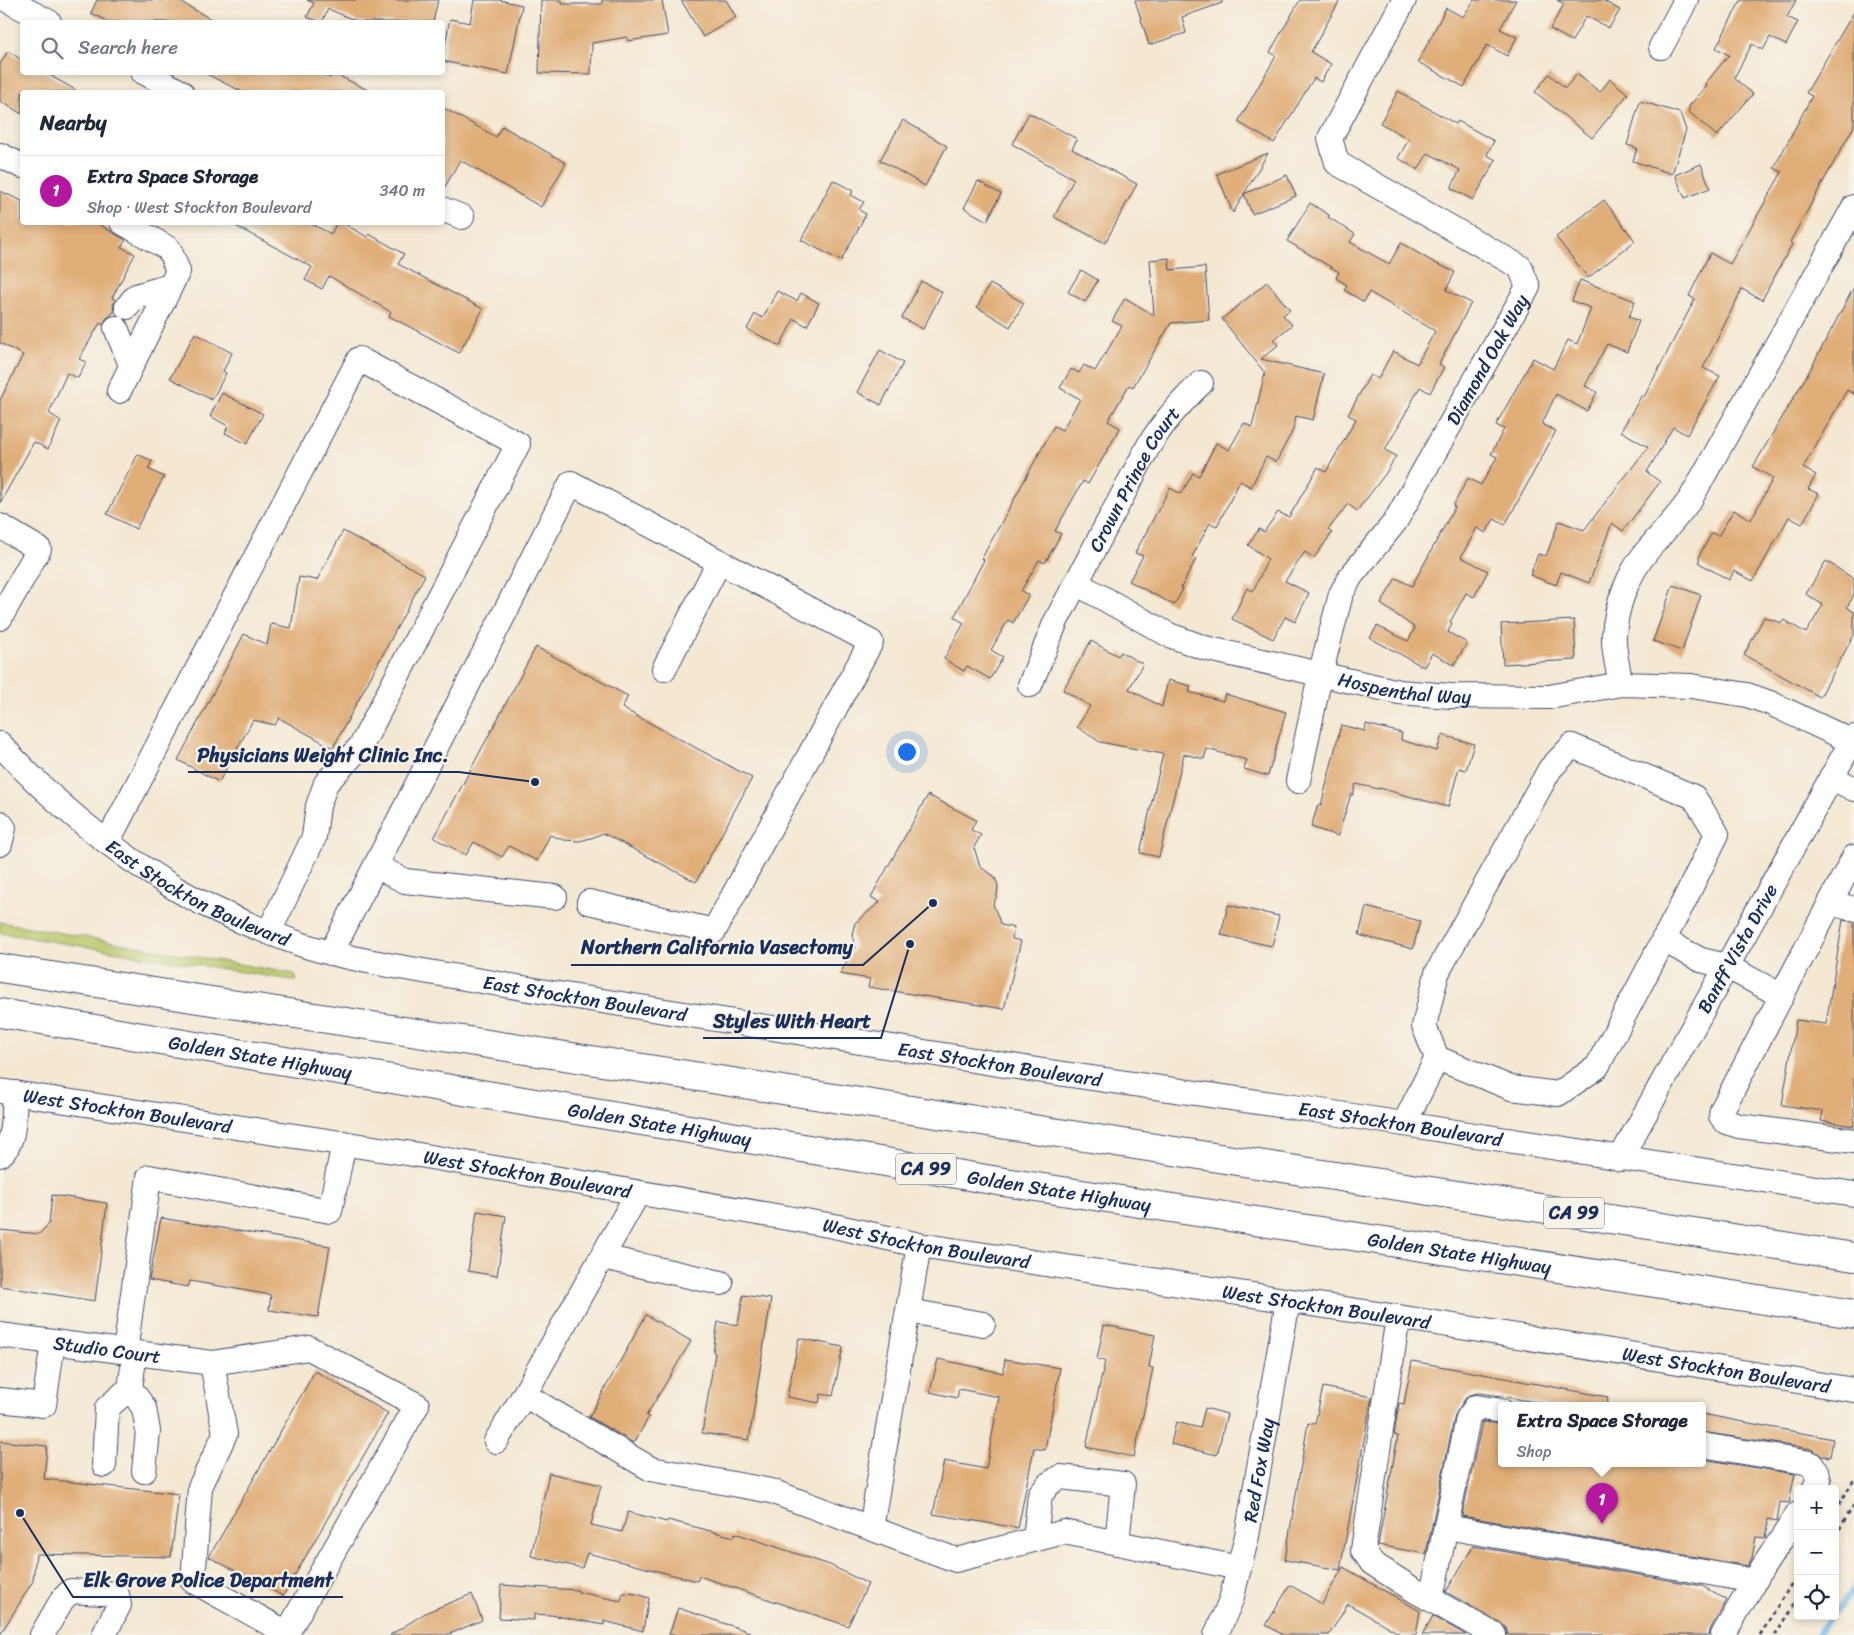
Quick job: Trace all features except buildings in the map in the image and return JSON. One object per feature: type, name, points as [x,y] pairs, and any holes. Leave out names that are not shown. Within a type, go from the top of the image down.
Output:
[{"type":"highway","name":"CA 99","points":[[0,968],[1854,1257]]},
{"type":"highway","name":"Golden State Highway","points":[[0,1013],[998,1182],[1854,1314]]},
{"type":"street","points":[[7,0],[46,20]]},
{"type":"street","name":"Diamond Oak Way","points":[[1298,781],[1320,675],[1340,594],[1351,576],[1395,522],[1528,287],[1520,267],[1337,163],[1330,138],[1404,0]]},
{"type":"street","points":[[1661,47],[1686,0]]},
{"type":"street","points":[[149,75],[178,90]]},
{"type":"street","points":[[0,154],[20,165]]},
{"type":"street","points":[[1621,684],[1614,636],[1624,592],[1630,578],[1646,552],[1678,518],[1691,498],[1854,207]]},
{"type":"street","points":[[119,391],[178,271],[169,249],[127,225]]},
{"type":"street","points":[[127,307],[136,296],[170,286]]},
{"type":"street","points":[[116,328],[131,365]]},
{"type":"street","points":[[108,842],[359,359],[518,444],[361,746],[326,783],[318,806],[314,837],[269,932]]},
{"type":"street","name":"Crown Prince Court","points":[[1076,583],[1161,424],[1201,383]]},
{"type":"street","points":[[331,953],[571,483],[871,642],[714,931],[589,902]]},
{"type":"street","points":[[0,526],[39,550],[0,618]]},
{"type":"street","points":[[664,669],[719,562]]},
{"type":"street","points":[[1030,685],[1056,622],[1076,583]]},
{"type":"street","name":"Hospenthal Way","points":[[1076,583],[1169,635],[1187,642],[1205,648],[1399,692],[1461,696],[1549,696],[1621,684],[1691,686],[1747,695],[1853,739]]},
{"type":"street","name":"Banff Vista Drive","points":[[1620,1158],[1853,739]]},
{"type":"street","name":"East Stockton Boulevard","points":[[0,744],[44,789],[108,842],[179,890],[223,913],[269,932],[331,953],[388,966],[567,996],[1043,1071],[1404,1124],[1854,1194]]},
{"type":"street","points":[[1404,1124],[1436,1058],[1424,1026],[1437,973],[1550,769],[1572,746],[1694,797],[1717,834],[1596,1067],[1558,1094],[1511,1088],[1436,1058]]},
{"type":"street","points":[[1831,777],[1854,789]]},
{"type":"street","points":[[0,823],[4,828],[0,844]]},
{"type":"street","points":[[1854,858],[1722,1110],[1721,1116],[1726,1122],[1739,1126],[1854,1141]]},
{"type":"street","points":[[376,866],[405,881],[555,897]]},
{"type":"street","points":[[1830,903],[1854,909]]},
{"type":"street","points":[[1663,940],[1701,960],[1726,966],[1782,996]]},
{"type":"street","points":[[0,1155],[6,1150],[11,1141],[7,1092]]},
{"type":"street","name":"West Stockton Boulevard","points":[[7,1092],[344,1143],[834,1226],[919,1244],[1398,1317],[1854,1390]]},
{"type":"street","points":[[144,1471],[148,1431],[144,1408],[130,1388],[130,1352],[149,1176],[330,1211],[344,1143]]},
{"type":"street","points":[[496,1441],[524,1395],[638,1192]]},
{"type":"street","points":[[871,1528],[919,1244]]},
{"type":"street","points":[[602,1257],[721,1283]]},
{"type":"street","name":"Red Fox Way","points":[[1216,1635],[1230,1600],[1247,1536],[1288,1301]]},
{"type":"street","points":[[908,1311],[983,1324]]},
{"type":"street","points":[[1398,1317],[1363,1550],[1372,1563],[1431,1600],[1494,1635]]},
{"type":"street","name":"Studio Court","points":[[0,1335],[212,1364],[309,1348],[417,1405],[287,1633],[192,1580],[200,1487],[225,1434],[212,1364]]},
{"type":"street","points":[[0,1400],[44,1405],[53,1342]]},
{"type":"street","points":[[104,1465],[107,1408],[130,1388]]},
{"type":"street","points":[[524,1395],[651,1469],[770,1491],[956,1560],[1064,1532],[1239,1568]]},
{"type":"street","points":[[1431,1600],[1468,1418],[1476,1407],[1498,1410]]},
{"type":"street","points":[[1706,1446],[1810,1463],[1817,1470],[1819,1481],[1816,1485]]},
{"type":"street","points":[[1034,1539],[1040,1496],[1049,1484],[1060,1477],[1123,1484],[1117,1543]]},
{"type":"street","points":[[1723,1635],[1794,1520]]},
{"type":"street","points":[[1446,1526],[1755,1581]]},
{"type":"street","points":[[42,1635],[62,1600],[71,1591],[117,1594],[119,1605],[104,1635]]},
{"type":"path","points":[[1839,1504],[1854,1480]]},
{"type":"path","points":[[1839,1530],[1854,1505]]},
{"type":"path","points":[[1760,1635],[1797,1575]]},
{"type":"path","points":[[1775,1635],[1794,1604]]},
{"type":"green space","points":[[0,922],[295,974],[297,981],[0,933]]},
{"type":"waterway","points":[[1839,1607],[1854,1587]]},
{"type":"waterway","points":[[1818,1635],[1829,1620]]},
{"type":"place","name":"Physicians Weight Clinic Inc.","points":[[535,782]]},
{"type":"place","name":"Northern California Vasectomy","points":[[933,903]]},
{"type":"place","name":"Styles With Heart","points":[[910,944]]},
{"type":"place","name":"Elk Grove Police Department","points":[[20,1513]]},
{"type":"place","name":"Extra Space Storage","points":[[1602,1524]]}]
